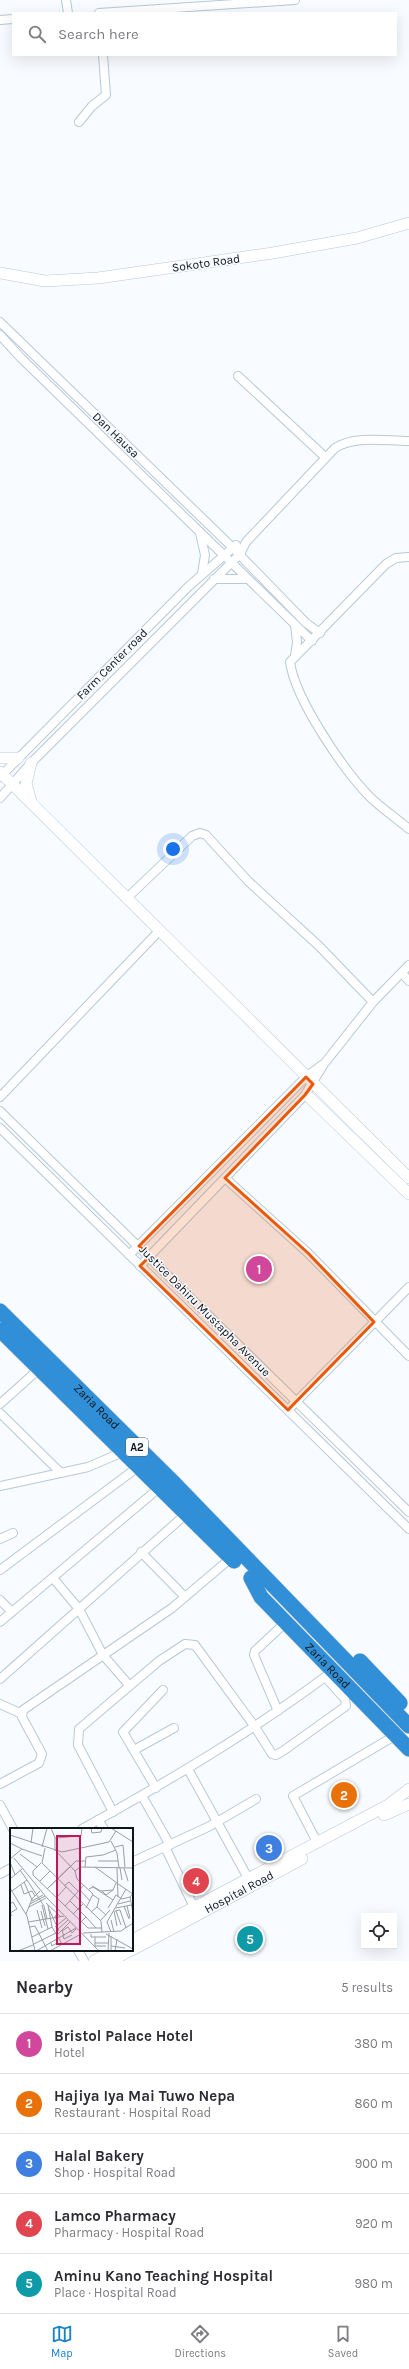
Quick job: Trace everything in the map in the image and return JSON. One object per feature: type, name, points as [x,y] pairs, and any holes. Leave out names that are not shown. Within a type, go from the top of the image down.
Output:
[{"type":"highway","name":"Zaria Road","points":[[0,1311],[172,1481],[255,1575],[405,1733],[409,1749]]},
{"type":"highway","name":"Zaria Road","points":[[0,1330],[231,1558],[255,1575],[271,1576],[282,1583],[409,1712]]},
{"type":"highway","name":"Zaria Road","points":[[255,1575],[261,1597],[286,1622],[329,1674],[405,1733]]},
{"type":"street","points":[[66,0],[68,12]]},
{"type":"street","points":[[114,12],[295,0]]},
{"type":"street","points":[[0,20],[12,19]]},
{"type":"street","points":[[79,122],[92,106],[106,95],[103,56]]},
{"type":"street","name":"Sokoto Road","points":[[3,276],[46,281],[98,278],[273,253],[357,238],[409,223]]},
{"type":"street","name":"Dan Hausa","points":[[0,322],[240,554],[306,623],[320,633]]},
{"type":"street","name":"Dan Hausa","points":[[0,335],[21,358],[312,641]]},
{"type":"street","points":[[238,376],[325,457]]},
{"type":"street","points":[[0,798],[31,763],[240,554],[246,542],[325,457],[344,442],[360,440],[409,441]]},
{"type":"street","points":[[200,532],[205,555],[202,574]]},
{"type":"street","points":[[232,547],[246,542]]},
{"type":"street","name":"Farm Center road","points":[[1,774],[202,574],[232,547]]},
{"type":"street","points":[[409,557],[396,558],[386,564],[320,633],[294,656],[290,662],[291,671],[310,711],[348,773],[370,797],[409,829]]},
{"type":"street","points":[[214,579],[247,579]]},
{"type":"street","points":[[294,625],[298,642],[294,656]]},
{"type":"street","points":[[0,758],[18,758]]},
{"type":"street","points":[[31,763],[26,790],[32,805]]},
{"type":"street","points":[[1,774],[13,784],[32,805],[409,1178]]},
{"type":"street","points":[[127,898],[192,836],[200,833],[206,835],[248,881],[319,946],[373,1002]]},
{"type":"street","points":[[0,1097],[160,930]]},
{"type":"street","points":[[140,1266],[225,1178],[324,1064],[373,1002],[409,965]]},
{"type":"street","points":[[402,973],[409,981]]},
{"type":"street","points":[[129,1256],[310,1080]]},
{"type":"street","points":[[310,1098],[409,1194]]},
{"type":"street","name":"Justice Dahiru Mustapha Avenue","points":[[0,1111],[150,1256],[296,1402],[409,1512]]},
{"type":"street","points":[[0,1128],[409,1529]]},
{"type":"street","points":[[225,1178],[308,1253],[409,1356]]},
{"type":"street","points":[[288,1410],[409,1287]]},
{"type":"street","points":[[0,1404],[39,1369]]},
{"type":"street","points":[[0,1413],[61,1473]]},
{"type":"street","points":[[0,1486],[88,1467],[123,1452]]},
{"type":"street","points":[[0,1570],[138,1467]]},
{"type":"street","points":[[0,1622],[159,1488]]},
{"type":"street","points":[[0,1679],[141,1552],[186,1514]]},
{"type":"street","points":[[0,1539],[13,1533]]},
{"type":"street","points":[[141,1552],[185,1597]]},
{"type":"street","points":[[22,1714],[28,1705],[185,1597],[231,1558]]},
{"type":"street","points":[[53,1578],[79,1609],[103,1654],[129,1685]]},
{"type":"street","points":[[0,1600],[12,1612]]},
{"type":"street","points":[[278,1711],[254,1655],[255,1651],[286,1622]]},
{"type":"street","points":[[84,1828],[98,1820],[113,1812],[142,1796],[156,1788],[255,1727],[329,1674],[345,1699],[346,1706],[276,1754],[272,1754],[255,1727],[194,1645],[191,1643],[185,1644],[158,1661],[80,1726],[77,1735],[78,1745],[113,1812]]},
{"type":"street","points":[[156,1788],[123,1732],[124,1728],[162,1690]]},
{"type":"street","points":[[0,1704],[22,1714],[42,1754],[42,1758],[39,1763],[0,1784]]},
{"type":"street","points":[[134,1750],[174,1728]]},
{"type":"street","points":[[317,1842],[293,1796],[405,1733]]},
{"type":"street","points":[[188,1769],[248,1878]]},
{"type":"street","points":[[388,1808],[409,1789]]},
{"type":"street","points":[[142,1796],[167,1846],[194,1907]]},
{"type":"street","points":[[133,1862],[217,1822],[256,1799]]},
{"type":"street","points":[[388,1808],[409,1804]]},
{"type":"street","points":[[0,1805],[12,1828]]},
{"type":"street","name":"Hospital Road","points":[[133,1939],[194,1907],[227,1894],[248,1878],[317,1842],[388,1808]]},
{"type":"street","name":"Hospital Road","points":[[133,1949],[227,1894],[388,1808]]},
{"type":"street","points":[[98,1820],[103,1828]]},
{"type":"street","points":[[0,1874],[10,1869]]},
{"type":"street","points":[[79,1951],[84,1961]]},
{"type":"street","points":[[94,1961],[112,1951]]},
{"type":"street","name":"Hospital Road","points":[[111,1961],[130,1951]]},
{"type":"highlighted area","points":[[306,1077],[313,1084],[305,1095],[225,1178],[308,1253],[374,1322],[288,1410],[140,1266],[150,1256],[139,1246]]},
{"type":"place","name":"Bristol Palace Hotel","points":[[259,1269]]},
{"type":"place","name":"Hajiya Iya Mai Tuwo Nepa","points":[[344,1795]]},
{"type":"place","name":"Halal Bakery","points":[[269,1848]]},
{"type":"place","name":"Lamco Pharmacy","points":[[196,1881]]},
{"type":"place","name":"Aminu Kano Teaching Hospital","points":[[250,1939]]}]
